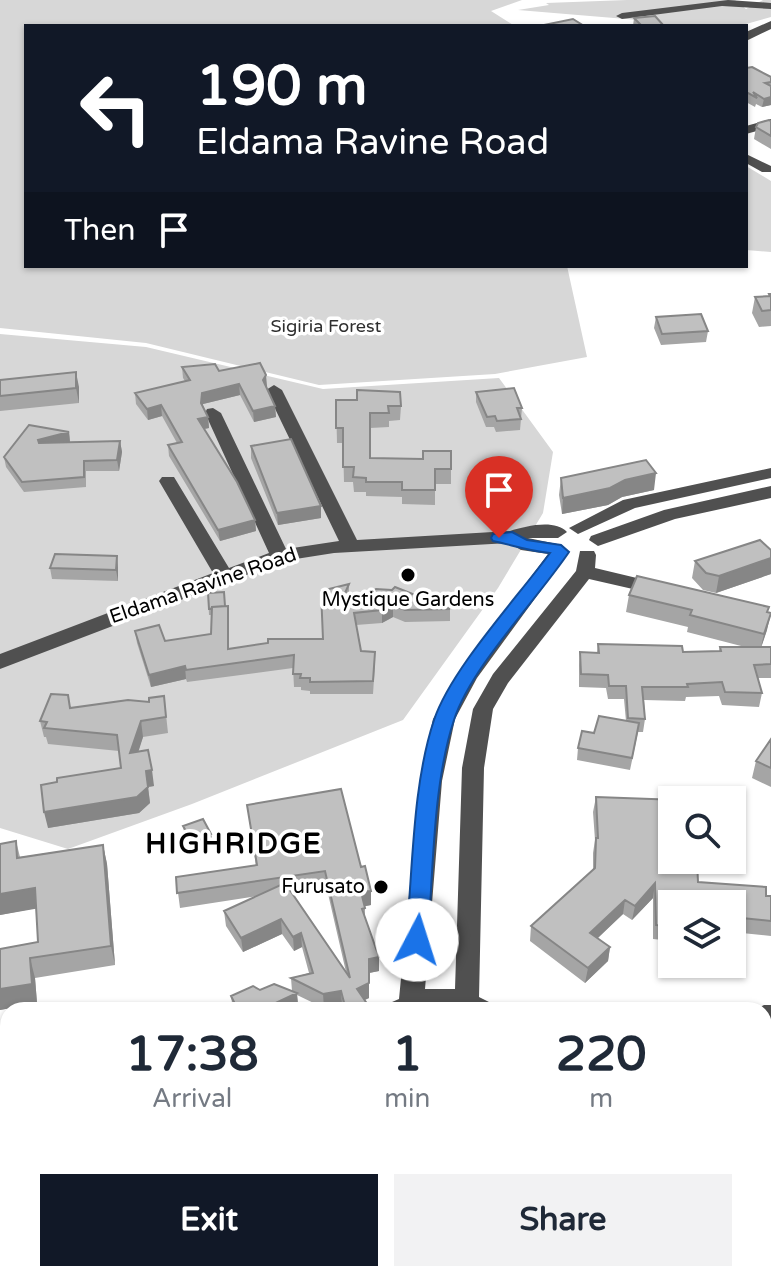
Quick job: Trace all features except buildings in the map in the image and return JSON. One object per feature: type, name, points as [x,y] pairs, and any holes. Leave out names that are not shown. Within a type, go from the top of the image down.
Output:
[{"type":"street","points":[[622,16],[722,3],[771,6]]},
{"type":"street","points":[[748,36],[771,24]]},
{"type":"street","points":[[748,129],[771,123]]},
{"type":"street","points":[[748,159],[767,169]]},
{"type":"street","points":[[274,390],[351,546]]},
{"type":"street","points":[[213,413],[280,556]]},
{"type":"street","points":[[407,1002],[431,781],[444,719],[469,674],[563,540],[629,504],[771,473]]},
{"type":"street","points":[[168,481],[224,576]]},
{"type":"street","points":[[563,540],[573,557],[590,556],[670,514],[771,492]]},
{"type":"street","points":[[474,1002],[467,900],[473,768],[483,709],[500,679],[590,556],[591,532],[563,540]]},
{"type":"street","name":"Eldama Ravine Road","points":[[0,662],[280,556],[351,546],[512,537],[528,546],[563,540]]},
{"type":"street","points":[[590,556],[678,594]]},
{"type":"street","points":[[419,1002],[449,997],[463,1002]]},
{"type":"green space","name":"Sigiria Forest","points":[[0,0],[522,0],[491,11],[512,24],[24,24],[24,268],[567,268],[587,357],[495,374],[319,385],[146,343],[0,328]]},
{"type":"green space","points":[[735,0],[746,9],[763,0],[771,0],[771,17],[746,24],[640,24],[638,20],[518,10],[549,5],[546,3]]},
{"type":"green space","points":[[748,167],[771,181],[771,252],[748,250]]},
{"type":"green space","points":[[0,334],[146,347],[323,389],[499,378],[553,452],[543,513],[498,588],[403,720],[192,804],[68,849],[0,828]]},
{"type":"place","name":"Mystique Gardens","points":[[408,575]]},
{"type":"place","name":"Furusato","points":[[381,887]]},
{"type":"district","name":"HIGHRIDGE","points":[[234,844]]},
{"type":"route","points":[[417,940],[431,781],[444,719],[454,696],[469,674],[560,552],[523,545],[512,537],[499,538]]}]
